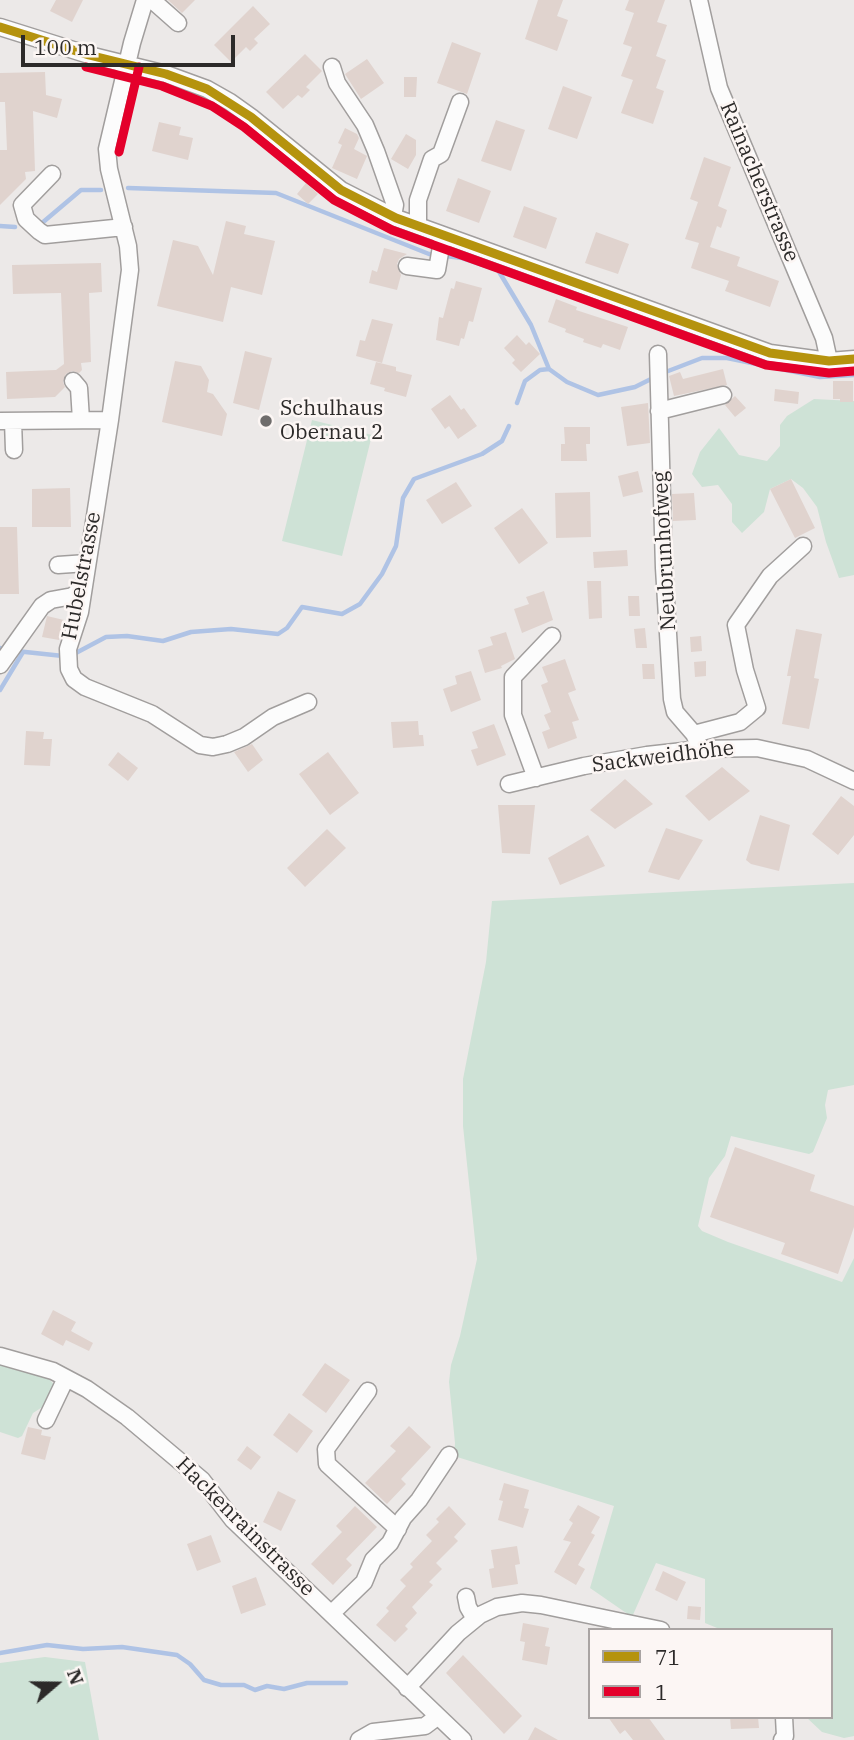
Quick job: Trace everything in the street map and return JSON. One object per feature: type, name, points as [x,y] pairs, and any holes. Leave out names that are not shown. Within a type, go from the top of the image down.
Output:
[{"type":"street","name":"Hubelstrasse","points":[[145,0],[107,149],[109,170],[124,227],[130,270],[80,612],[68,649],[68,662],[74,679],[85,687],[152,714],[200,745],[213,747],[244,737],[273,717],[308,702]]},
{"type":"street","points":[[152,0],[177,23]]},
{"type":"street","name":"Rainacherstrasse","points":[[699,0],[719,88],[824,338],[829,361]]},
{"type":"street","points":[[0,27],[89,55],[166,74],[218,95],[251,117],[333,185],[367,205],[418,226],[442,240],[770,353],[829,361],[854,359]]},
{"type":"street","points":[[332,67],[337,83],[365,125],[373,143],[395,205],[393,216]]},
{"type":"street","points":[[418,226],[418,200],[432,159],[441,154],[454,105]]},
{"type":"street","points":[[52,174],[22,205],[22,212],[32,226],[44,235],[124,227]]},
{"type":"street","points":[[407,266],[437,270],[442,240]]},
{"type":"street","name":"Neubrunhofweg","points":[[658,354],[664,568],[673,699],[675,712],[694,734],[701,750]]},
{"type":"street","points":[[74,381],[79,388],[81,420]]},
{"type":"street","points":[[659,411],[723,395]]},
{"type":"street","points":[[14,450],[6,421],[110,420]]},
{"type":"street","points":[[694,734],[740,722],[757,708],[745,670],[736,625],[770,576],[803,546]]},
{"type":"street","points":[[58,565],[86,563]]},
{"type":"street","points":[[0,665],[42,606],[51,600],[74,596],[83,586]]},
{"type":"street","points":[[536,778],[513,715],[513,677],[552,636]]},
{"type":"street","name":"Sackweidhöhe","points":[[509,784],[634,757],[757,748],[807,759],[854,781]]},
{"type":"street","name":"Hackenrainstrasse","points":[[0,1356],[53,1371],[87,1389],[127,1417],[202,1480],[233,1520],[463,1740]]},
{"type":"street","points":[[46,1420],[66,1378]]},
{"type":"street","points":[[368,1391],[326,1449],[327,1464],[398,1529]]},
{"type":"street","points":[[332,1613],[365,1582],[373,1560],[390,1543],[403,1518],[419,1500],[449,1455]]},
{"type":"street","points":[[466,1597],[474,1619]]},
{"type":"street","points":[[407,1688],[458,1633],[474,1619],[497,1607],[522,1603],[541,1605],[628,1626]]},
{"type":"street","points":[[359,1740],[373,1732],[425,1726],[438,1717]]},
{"type":"street","points":[[782,1740],[785,1736],[785,1719]]},
{"type":"green space","points":[[814,399],[854,401],[854,575],[839,578],[817,507],[803,488],[791,479],[770,489],[764,512],[742,533],[732,522],[732,504],[718,485],[702,487],[692,474],[700,452],[719,428],[739,455],[767,461],[780,446],[780,425],[787,416]]},
{"type":"green space","points":[[312,420],[372,435],[342,556],[282,541]]},
{"type":"green space","points":[[854,883],[854,1085],[828,1090],[825,1105],[827,1118],[813,1152],[809,1154],[731,1136],[725,1156],[709,1178],[698,1226],[702,1231],[728,1242],[842,1282],[854,1258],[854,1736],[844,1738],[822,1732],[808,1719],[833,1719],[833,1628],[717,1628],[705,1623],[705,1579],[656,1563],[632,1617],[590,1588],[614,1506],[454,1456],[449,1382],[477,1259],[463,1126],[463,1079],[486,962],[492,901]]},
{"type":"green space","points":[[0,1357],[37,1368],[58,1388],[44,1406],[33,1413],[22,1436],[18,1438],[0,1432]]},
{"type":"green space","points":[[45,1657],[85,1662],[99,1740],[0,1740],[0,1663]]},
{"type":"building","points":[[56,0],[83,0],[72,22],[50,11]]},
{"type":"building","points":[[168,0],[195,0],[182,13]]},
{"type":"building","points":[[538,0],[563,0],[557,16],[568,20],[557,51],[525,39]]},
{"type":"building","points":[[629,0],[665,0],[657,22],[667,25],[656,56],[666,60],[656,88],[664,91],[653,124],[621,113],[633,80],[621,76],[632,47],[623,44],[634,13],[625,10]]},
{"type":"building","points":[[253,6],[270,24],[254,39],[258,43],[250,51],[246,47],[231,62],[214,45]]},
{"type":"building","points":[[452,42],[481,53],[467,94],[437,83]]},
{"type":"building","points":[[305,54],[322,71],[306,87],[310,90],[302,98],[298,95],[283,109],[266,92]]},
{"type":"building","points":[[367,59],[384,83],[361,99],[345,74]]},
{"type":"building","points":[[45,72],[46,95],[62,99],[57,118],[33,111],[35,171],[25,172],[26,179],[0,205],[0,150],[7,150],[5,102],[0,102],[0,73]]},
{"type":"building","points":[[404,77],[417,77],[416,97],[404,97]]},
{"type":"building","points":[[563,86],[592,97],[577,139],[548,129]]},
{"type":"building","points":[[496,120],[525,130],[511,171],[481,161]]},
{"type":"building","points":[[159,122],[181,127],[179,135],[193,138],[188,160],[152,151]]},
{"type":"building","points":[[345,128],[359,138],[354,149],[367,156],[357,179],[332,168],[342,145],[338,143]]},
{"type":"building","points":[[406,134],[416,140],[416,155],[408,169],[391,159]]},
{"type":"building","points":[[704,157],[731,167],[718,206],[727,210],[721,228],[717,226],[710,247],[740,257],[737,266],[779,281],[770,307],[725,291],[729,281],[691,268],[699,243],[685,239],[698,202],[690,199]]},
{"type":"building","points":[[458,178],[491,191],[479,223],[446,211]]},
{"type":"building","points":[[306,183],[318,194],[308,204],[297,194]]},
{"type":"building","points":[[524,206],[557,218],[546,249],[513,237]]},
{"type":"building","points":[[226,221],[246,226],[244,234],[275,241],[262,295],[231,287],[223,322],[157,306],[173,240],[198,246],[213,275]]},
{"type":"building","points":[[596,232],[629,244],[618,274],[585,263]]},
{"type":"building","points":[[384,248],[407,254],[399,259],[397,264],[401,275],[397,290],[369,283],[372,270],[377,272]]},
{"type":"building","points":[[101,263],[102,292],[89,293],[91,362],[81,363],[82,370],[79,373],[72,371],[66,374],[63,382],[65,387],[55,397],[7,399],[6,372],[56,370],[64,364],[61,293],[13,294],[12,265]]},
{"type":"building","points":[[456,281],[482,288],[473,322],[469,321],[459,346],[436,340],[439,317],[443,318],[451,288],[454,289]]},
{"type":"building","points":[[556,299],[577,307],[576,310],[628,327],[620,350],[603,344],[601,348],[583,342],[584,339],[548,322]]},
{"type":"building","points":[[372,319],[393,324],[382,363],[356,356],[360,340],[365,341]]},
{"type":"building","points":[[517,335],[526,345],[529,342],[540,354],[521,372],[512,363],[515,360],[504,348]]},
{"type":"building","points":[[245,351],[272,358],[259,410],[233,403]]},
{"type":"building","points":[[175,361],[201,366],[209,380],[207,392],[213,394],[227,414],[222,436],[162,422]]},
{"type":"building","points":[[376,362],[412,375],[406,397],[370,384]]},
{"type":"building","points":[[723,369],[727,385],[674,396],[669,376],[680,372],[683,379]]},
{"type":"building","points":[[833,381],[853,381],[853,402],[833,399]]},
{"type":"building","points":[[775,389],[799,392],[798,404],[774,401]]},
{"type":"building","points":[[450,395],[477,426],[458,439],[449,426],[445,429],[431,409]]},
{"type":"building","points":[[735,396],[746,408],[735,417],[725,405]]},
{"type":"building","points":[[648,403],[650,443],[627,446],[621,407]]},
{"type":"building","points":[[564,427],[590,427],[590,444],[586,444],[587,461],[561,461],[561,444],[565,444]]},
{"type":"building","points":[[638,471],[643,492],[623,497],[618,476]]},
{"type":"building","points":[[791,479],[815,528],[795,538],[770,489]]},
{"type":"building","points":[[456,482],[472,506],[442,524],[426,500]]},
{"type":"building","points":[[70,488],[71,527],[32,527],[32,489]]},
{"type":"building","points":[[590,492],[591,537],[556,538],[555,493]]},
{"type":"building","points":[[694,493],[696,520],[673,521],[672,494]]},
{"type":"building","points":[[522,508],[548,543],[519,564],[494,528]]},
{"type":"building","points":[[0,527],[17,527],[19,594],[0,594]]},
{"type":"building","points":[[627,550],[628,566],[594,568],[593,552]]},
{"type":"building","points":[[587,581],[601,581],[602,618],[589,619]]},
{"type":"building","points":[[544,591],[553,620],[522,633],[514,609],[529,604],[526,597]]},
{"type":"building","points":[[628,596],[639,596],[640,616],[629,616]]},
{"type":"building","points":[[47,616],[64,620],[59,640],[42,637]]},
{"type":"building","points":[[645,628],[647,648],[636,648],[634,629]]},
{"type":"building","points":[[796,629],[822,634],[814,678],[819,679],[809,729],[782,724]]},
{"type":"building","points":[[506,632],[515,659],[501,666],[502,668],[485,673],[478,650],[493,645],[490,637]]},
{"type":"building","points":[[701,636],[702,651],[691,652],[690,637]]},
{"type":"building","points":[[565,659],[576,690],[568,693],[579,720],[572,722],[577,738],[548,749],[542,732],[550,729],[544,715],[551,712],[541,685],[548,682],[542,667]]},
{"type":"building","points":[[706,661],[706,676],[695,677],[694,662]]},
{"type":"building","points":[[642,664],[654,664],[655,679],[643,679]]},
{"type":"building","points":[[471,671],[481,700],[451,712],[443,689],[457,684],[455,676]]},
{"type":"building","points":[[418,721],[419,735],[423,735],[424,746],[393,748],[391,722]]},
{"type":"building","points":[[494,724],[506,755],[477,766],[471,750],[478,748],[472,732]]},
{"type":"building","points":[[26,731],[44,732],[43,739],[52,739],[50,766],[24,765]]},
{"type":"building","points":[[252,744],[263,760],[248,772],[234,752]]},
{"type":"building","points":[[118,752],[138,768],[128,781],[108,765]]},
{"type":"building","points":[[328,752],[359,793],[330,815],[299,774]]},
{"type":"building","points":[[722,767],[750,791],[709,821],[685,796]]},
{"type":"building","points":[[625,779],[653,804],[615,829],[590,810]]},
{"type":"building","points":[[841,796],[854,806],[854,835],[838,855],[812,834]]},
{"type":"building","points":[[498,805],[535,805],[530,854],[502,853]]},
{"type":"building","points":[[760,815],[790,825],[779,871],[751,864],[746,860]]},
{"type":"building","points":[[666,828],[703,840],[679,880],[648,872]]},
{"type":"building","points":[[327,829],[346,848],[305,887],[287,868]]},
{"type":"building","points":[[588,835],[605,866],[560,885],[548,858]]},
{"type":"building","points":[[735,1147],[815,1175],[810,1191],[854,1206],[854,1227],[838,1274],[781,1254],[785,1243],[710,1217]]},
{"type":"building","points":[[53,1310],[76,1322],[71,1331],[93,1343],[89,1351],[66,1340],[63,1346],[41,1334]]},
{"type":"building","points":[[325,1363],[350,1380],[326,1413],[302,1395]]},
{"type":"building","points":[[289,1413],[313,1431],[297,1453],[273,1435]]},
{"type":"building","points":[[409,1426],[431,1447],[401,1479],[406,1484],[387,1504],[365,1483],[396,1451],[390,1446]]},
{"type":"building","points":[[28,1427],[42,1430],[41,1435],[51,1437],[45,1460],[21,1454]]},
{"type":"building","points":[[247,1446],[261,1457],[251,1470],[237,1460]]},
{"type":"building","points":[[504,1483],[529,1490],[524,1508],[529,1509],[523,1528],[498,1520],[503,1501],[499,1500]]},
{"type":"building","points":[[278,1491],[296,1500],[281,1531],[263,1522]]},
{"type":"building","points":[[578,1505],[600,1517],[591,1533],[595,1535],[578,1565],[585,1569],[576,1585],[554,1572],[571,1542],[563,1540],[573,1523],[569,1520]]},
{"type":"building","points":[[355,1506],[377,1527],[346,1559],[352,1565],[333,1585],[311,1564],[342,1532],[336,1526]]},
{"type":"building","points":[[449,1506],[466,1524],[454,1537],[458,1541],[436,1563],[442,1569],[429,1582],[433,1585],[412,1607],[417,1613],[405,1626],[408,1629],[395,1642],[376,1625],[389,1611],[386,1608],[406,1586],[400,1580],[413,1567],[410,1564],[432,1541],[426,1535],[439,1522],[436,1519]]},
{"type":"building","points":[[211,1535],[221,1562],[197,1571],[187,1544]]},
{"type":"building","points":[[517,1546],[520,1564],[515,1565],[518,1584],[492,1588],[489,1569],[494,1568],[491,1550]]},
{"type":"building","points":[[663,1571],[686,1582],[677,1601],[655,1590]]},
{"type":"building","points":[[256,1577],[266,1605],[241,1614],[232,1586]]},
{"type":"building","points":[[688,1606],[701,1607],[700,1620],[687,1619]]},
{"type":"building","points":[[523,1623],[549,1628],[545,1646],[550,1647],[547,1665],[522,1660],[525,1642],[520,1641]]},
{"type":"building","points":[[463,1655],[522,1716],[504,1734],[446,1673]]},
{"type":"building","points":[[609,1719],[649,1719],[665,1740],[633,1740],[625,1730],[620,1734]]},
{"type":"building","points":[[730,1719],[758,1719],[759,1728],[731,1729]]},
{"type":"building","points":[[535,1727],[558,1740],[528,1740]]},
{"type":"waterway","points":[[128,188],[276,193],[429,254],[462,258],[498,270],[531,325],[549,369]]},
{"type":"waterway","points":[[42,223],[81,190],[101,190]]},
{"type":"waterway","points":[[0,226],[15,227]]},
{"type":"waterway","points":[[663,373],[702,358],[727,358],[820,377],[854,375]]},
{"type":"waterway","points":[[517,403],[525,381],[540,370],[549,369],[567,382],[598,395],[635,387],[655,377]]},
{"type":"waterway","points":[[74,654],[106,637],[127,636],[163,641],[191,632],[231,629],[278,634],[287,628],[302,607],[342,614],[360,604],[382,574],[396,546],[403,498],[414,479],[482,454],[502,441],[509,426]]},
{"type":"waterway","points":[[16,651],[63,656]]},
{"type":"waterway","points":[[0,690],[23,652]]},
{"type":"waterway","points":[[0,1653],[47,1645],[83,1649],[122,1647],[177,1655],[190,1664],[204,1680],[221,1685],[244,1685],[255,1690],[267,1686],[284,1689],[307,1683],[346,1683]]},
{"type":"transit line","name":"71","points":[[0,27],[89,55],[166,74],[207,89],[251,117],[341,190],[396,218],[770,353],[829,361],[854,359]]},
{"type":"transit line","name":"1","points":[[86,67],[162,86],[212,106],[244,127],[334,200],[392,230],[766,365],[829,373],[854,371]]},
{"type":"transit line","name":"1","points":[[119,152],[139,67]]},
{"type":"place","name":"Schulhaus Obernau 2","points":[[266,421]]}]
